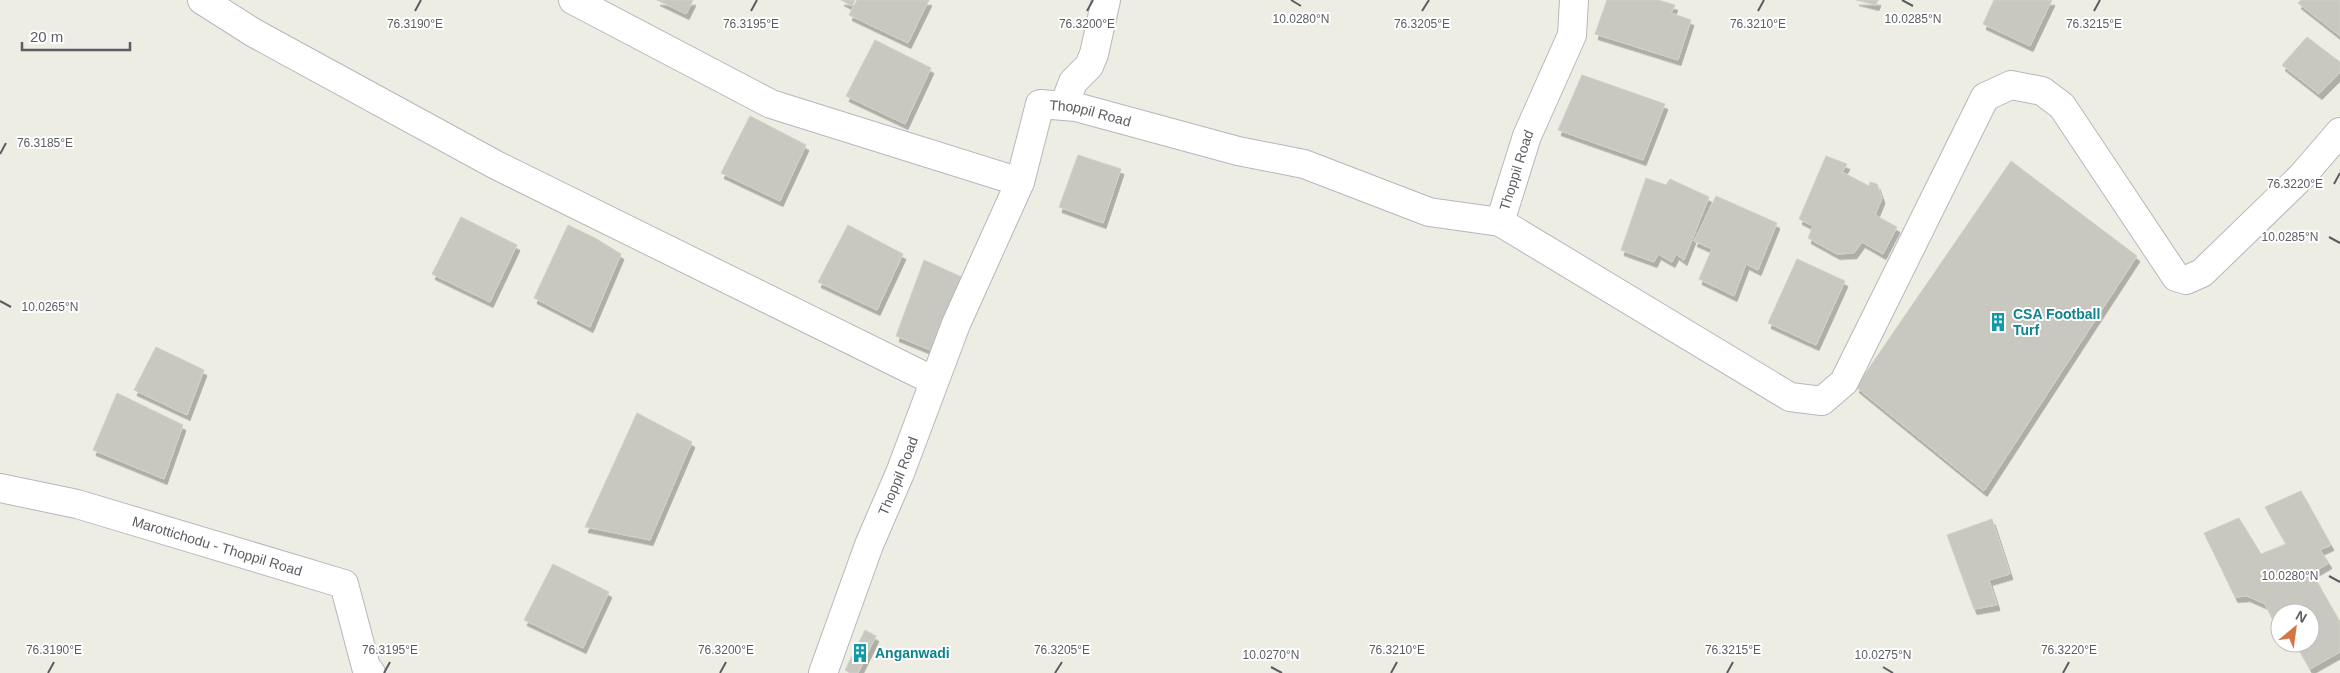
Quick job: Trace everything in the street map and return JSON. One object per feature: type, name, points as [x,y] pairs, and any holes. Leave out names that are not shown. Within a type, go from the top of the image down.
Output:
[{"type":"street","points":[[202,0],[254,33],[496,165],[934,381]]},
{"type":"street","points":[[574,0],[771,104],[1020,182]]},
{"type":"street","points":[[1064,106],[1073,82],[1089,66],[1094,54],[1106,0]]},
{"type":"street","name":"Thoppil Road","points":[[822,673],[869,545],[900,473],[956,324],[1020,182],[1040,104],[1076,108],[1238,151],[1304,164],[1428,212],[1500,222],[1527,136],[1572,35],[1574,0]]},
{"type":"street","points":[[1500,222],[1790,397],[1822,400],[1844,382],[1985,97],[2011,85],[2042,90],[2062,106],[2176,277],[2186,280],[2202,273],[2302,176],[2340,132]]},
{"type":"street","name":"Marottichodu - Thoppil Road","points":[[0,488],[77,504],[344,584],[366,667],[371,673]]},
{"type":"building","points":[[657,0],[693,0],[686,14]]},
{"type":"building","points":[[841,0],[855,0],[852,6]]},
{"type":"building","points":[[857,0],[929,0],[908,43],[849,15]]},
{"type":"building","points":[[1607,0],[1658,0],[1675,5],[1671,13],[1691,20],[1678,60],[1595,34]]},
{"type":"building","points":[[1856,0],[1878,0],[1876,5]]},
{"type":"building","points":[[1994,0],[2052,0],[2030,46],[1983,24]]},
{"type":"building","points":[[2301,0],[2340,0],[2340,36],[2298,3]]},
{"type":"building","points":[[2307,37],[2340,62],[2340,73],[2319,94],[2282,65]]},
{"type":"building","points":[[875,40],[931,68],[905,124],[846,96]]},
{"type":"building","points":[[1582,75],[1665,104],[1643,160],[1558,130]]},
{"type":"building","points":[[750,116],[806,145],[780,201],[721,173]]},
{"type":"building","points":[[1078,155],[1121,169],[1103,223],[1059,207]]},
{"type":"building","points":[[1826,156],[1847,164],[1842,172],[1869,186],[1870,182],[1877,184],[1882,198],[1875,215],[1897,227],[1883,254],[1862,242],[1854,253],[1837,254],[1808,238],[1813,226],[1799,219]]},
{"type":"building","name":"CSA Football Turf","points":[[2011,161],[2137,256],[1984,491],[1856,387]]},
{"type":"building","points":[[1646,178],[1666,185],[1670,179],[1709,197],[1684,260],[1676,254],[1672,262],[1658,254],[1654,262],[1621,250]]},
{"type":"building","points":[[1716,196],[1777,223],[1758,270],[1746,264],[1734,296],[1699,279],[1712,249],[1694,241]]},
{"type":"building","points":[[461,217],[517,245],[490,302],[432,274]]},
{"type":"building","points":[[568,225],[595,238],[621,254],[590,327],[534,298]]},
{"type":"building","points":[[848,225],[903,254],[877,310],[818,282]]},
{"type":"building","points":[[1797,259],[1845,281],[1816,345],[1768,323]]},
{"type":"building","points":[[924,260],[966,279],[938,353],[896,336]]},
{"type":"building","points":[[156,347],[204,370],[187,415],[134,390]]},
{"type":"building","points":[[117,393],[183,425],[164,479],[93,450]]},
{"type":"building","points":[[637,413],[692,442],[650,540],[585,527]]},
{"type":"building","points":[[2301,491],[2331,545],[2320,550],[2329,563],[2312,573],[2340,622],[2340,652],[2310,669],[2301,653],[2320,653],[2320,603],[2270,603],[2270,614],[2265,604],[2247,596],[2235,597],[2204,533],[2239,518],[2261,554],[2286,544],[2265,507]]},
{"type":"building","points":[[1992,519],[2010,574],[1989,580],[1997,605],[1974,609],[1947,535]]},
{"type":"building","points":[[553,564],[609,592],[583,648],[524,620]]},
{"type":"building","name":"Anganwadi","points":[[865,630],[876,636],[858,673],[850,673],[845,670]]},
{"type":"place","name":"CSA Football Turf","points":[[1998,322]]},
{"type":"place","name":"Anganwadi","points":[[860,653]]}]
